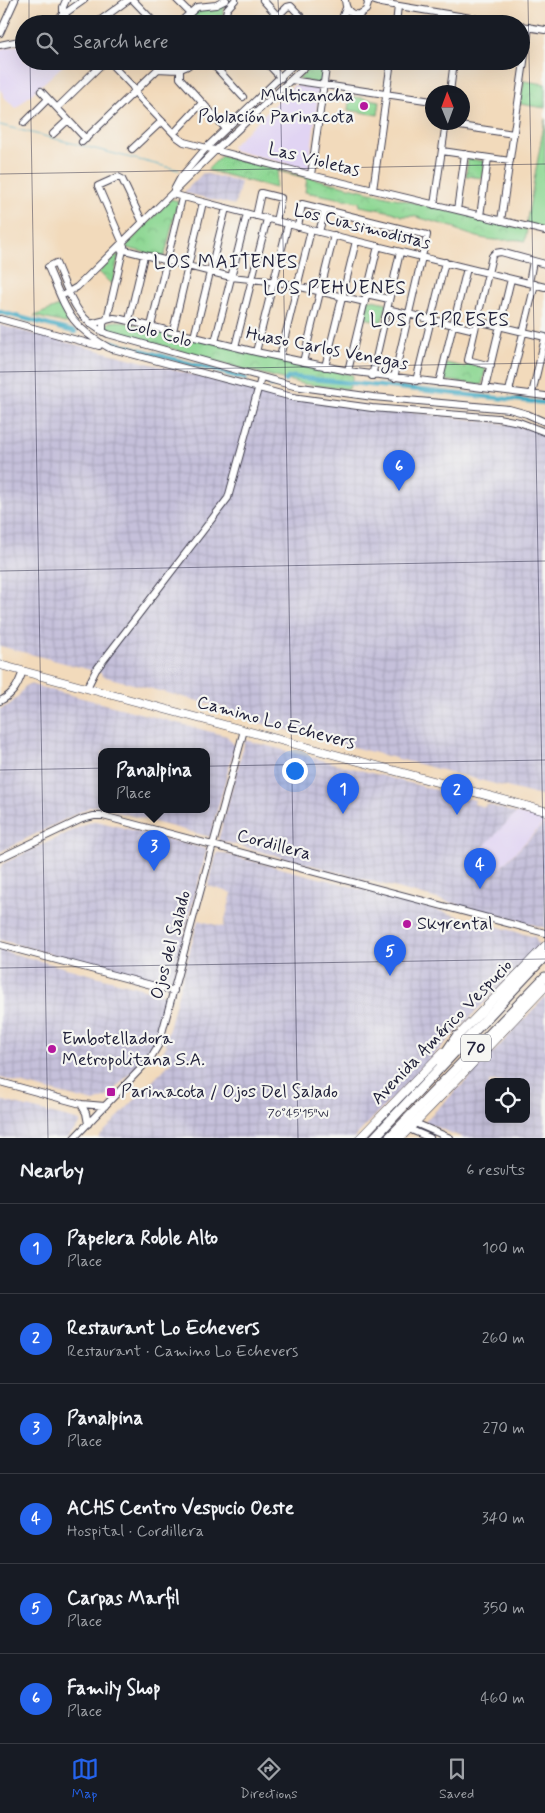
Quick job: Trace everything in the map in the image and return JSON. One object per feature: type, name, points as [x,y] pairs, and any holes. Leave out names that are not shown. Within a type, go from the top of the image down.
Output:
[{"type":"highway","name":"70","points":[[374,1138],[545,956]]},
{"type":"highway","name":"70","points":[[388,1138],[410,1124],[545,977]]},
{"type":"highway","points":[[423,1086],[457,1036]]},
{"type":"highway","points":[[410,1124],[486,1048]]},
{"type":"main road","name":"Camino Lo Echevers","points":[[0,665],[545,810]]},
{"type":"main road","name":"Avenida Américo Vespucio","points":[[360,1138],[545,946]]},
{"type":"main road","points":[[486,1048],[545,987]]},
{"type":"main road","points":[[400,1138],[410,1124]]},
{"type":"street","points":[[0,33],[15,0]]},
{"type":"street","points":[[66,0],[62,9],[63,14],[84,0]]},
{"type":"street","points":[[107,15],[128,0]]},
{"type":"street","points":[[133,0],[147,15]]},
{"type":"street","points":[[177,0],[190,13],[199,6],[216,5],[226,0]]},
{"type":"street","points":[[226,15],[227,9],[235,0]]},
{"type":"street","points":[[263,0],[277,15]]},
{"type":"street","points":[[345,0],[346,8],[350,14],[360,15],[366,10],[368,4],[381,3]]},
{"type":"street","points":[[372,0],[454,15]]},
{"type":"street","points":[[279,15],[288,6],[291,6],[300,15]]},
{"type":"street","points":[[397,15],[398,6]]},
{"type":"street","points":[[343,15],[346,8]]},
{"type":"street","points":[[530,27],[545,30]]},
{"type":"street","points":[[0,44],[15,42]]},
{"type":"street","points":[[57,108],[97,70]]},
{"type":"street","name":"Las Violetas","points":[[115,70],[184,142],[545,232]]},
{"type":"street","points":[[40,91],[68,120],[84,141],[157,70]]},
{"type":"street","points":[[180,70],[180,78],[226,129]]},
{"type":"street","points":[[218,70],[242,97]]},
{"type":"street","points":[[273,70],[281,78]]},
{"type":"street","points":[[172,194],[181,178],[206,148],[289,70]]},
{"type":"street","points":[[61,296],[77,287],[123,248],[143,223],[216,150],[302,70]]},
{"type":"street","points":[[311,175],[326,70]]},
{"type":"street","points":[[373,190],[390,70]]},
{"type":"street","points":[[451,85],[453,70]]},
{"type":"street","points":[[501,221],[523,70]]},
{"type":"street","points":[[291,80],[425,100]]},
{"type":"street","points":[[24,123],[48,99]]},
{"type":"street","points":[[174,133],[202,103]]},
{"type":"street","points":[[52,134],[68,120]]},
{"type":"street","points":[[132,148],[162,121]]},
{"type":"street","points":[[470,127],[514,134]]},
{"type":"street","points":[[434,204],[445,130]]},
{"type":"street","points":[[442,151],[510,161]]},
{"type":"street","points":[[456,210],[465,154]]},
{"type":"street","points":[[480,216],[488,158]]},
{"type":"street","points":[[103,332],[103,323],[107,319],[123,248],[98,188],[100,185],[118,178],[122,179],[143,223]]},
{"type":"street","points":[[256,216],[261,193],[281,198],[276,221]]},
{"type":"street","name":"Los Cuasimodistas","points":[[172,194],[334,236],[545,287]]},
{"type":"street","points":[[150,326],[182,198]]},
{"type":"street","points":[[173,331],[203,202]]},
{"type":"street","points":[[298,226],[302,204],[427,235],[394,378]]},
{"type":"street","points":[[194,337],[226,208]]},
{"type":"street","points":[[320,232],[325,210]]},
{"type":"street","points":[[215,342],[247,214]]},
{"type":"street","points":[[235,347],[267,219]]},
{"type":"street","points":[[256,352],[288,224]]},
{"type":"street","points":[[280,357],[311,230]]},
{"type":"street","points":[[303,362],[334,236]]},
{"type":"street","points":[[325,367],[356,241]]},
{"type":"street","points":[[348,371],[378,246]]},
{"type":"street","points":[[123,248],[144,256],[231,277],[274,281],[364,302]]},
{"type":"street","points":[[372,376],[400,252]]},
{"type":"street","points":[[490,366],[468,360],[492,256],[495,252],[501,252],[545,264]]},
{"type":"street","points":[[129,320],[144,256]]},
{"type":"street","points":[[509,391],[523,332],[534,261]]},
{"type":"street","points":[[416,381],[445,262]]},
{"type":"street","name":"Colo Colo","points":[[111,349],[81,330],[70,316],[48,267],[56,264],[77,309],[90,324],[103,332],[261,378],[320,391],[509,409],[545,422]]},
{"type":"street","points":[[438,383],[466,268]]},
{"type":"street","points":[[485,388],[511,278]]},
{"type":"street","points":[[366,294],[389,299]]},
{"type":"street","points":[[387,309],[475,330]]},
{"type":"street","name":"Huaso Carlos Venegas","points":[[90,324],[115,318],[129,320],[256,352],[372,376],[545,396]]},
{"type":"street","name":"Colo Colo","points":[[0,319],[292,398],[375,408],[498,418],[520,422],[545,432]]},
{"type":"street","points":[[477,321],[523,332],[545,341],[532,394]]},
{"type":"street","points":[[77,340],[81,330]]},
{"type":"street","points":[[87,688],[96,670],[228,498],[261,378]]},
{"type":"street","points":[[367,407],[368,396]]},
{"type":"street","points":[[375,408],[376,397]]},
{"type":"street","points":[[0,701],[10,696],[16,689],[23,671]]},
{"type":"street","name":"Ojos del Salado","points":[[74,1138],[156,1052],[161,1040],[244,730]]},
{"type":"street","name":"Cordillera","points":[[0,858],[82,819],[94,816],[107,816],[545,933]]},
{"type":"street","points":[[0,945],[174,991]]},
{"type":"street","points":[[0,1082],[81,1104],[105,1106]]},
{"type":"street","points":[[81,1104],[86,1113],[88,1124]]},
{"type":"street","points":[[410,1124],[430,1138]]},
{"type":"street","points":[[410,1124],[450,1138]]},
{"type":"shaded area","points":[[15,46],[15,70],[58,70],[16,108],[5,98],[0,89],[0,49]]},
{"type":"shaded area","points":[[294,85],[319,89],[309,168],[233,150],[232,146]]},
{"type":"shaded area","points":[[203,173],[241,182],[235,205],[185,193]]},
{"type":"shaded area","points":[[0,325],[264,393],[507,424],[545,434],[545,797],[226,714],[229,709],[102,676],[101,673],[0,646]]},
{"type":"shaded area","points":[[29,684],[227,736],[235,746],[210,837],[121,813],[210,813],[210,748],[98,748],[98,807],[90,807],[0,852],[0,709],[9,705],[18,697],[25,686]]},
{"type":"shaded area","points":[[245,740],[475,800],[474,804],[485,807],[486,804],[516,813],[467,864],[496,872],[545,823],[545,928],[218,840]]},
{"type":"shaded area","points":[[516,813],[545,820],[545,822],[496,872],[485,912],[465,906],[475,866],[466,864]]},
{"type":"shaded area","points":[[97,821],[207,849],[171,987],[0,940],[0,871],[2,864],[88,823]]},
{"type":"shaded area","points":[[217,852],[535,937],[539,946],[354,1138],[98,1138],[170,1063],[172,1057],[162,1053],[167,1045],[165,1043],[198,920],[223,927],[232,893],[208,886]]},
{"type":"shaded area","points":[[0,950],[166,995],[158,1033],[148,1055],[107,1097],[94,1102],[0,1078]]},
{"type":"shaded area","points":[[545,997],[545,1138],[463,1138],[424,1122],[470,1077]]},
{"type":"shaded area","points":[[0,1100],[80,1121],[80,1124],[67,1138],[0,1138]]},
{"type":"green space","points":[[232,0],[224,8],[223,15],[192,15],[197,10],[220,6]]},
{"type":"green space","points":[[308,70],[324,70],[322,85],[298,79]]},
{"type":"green space","points":[[524,81],[545,84],[545,108],[520,104]]},
{"type":"green space","name":"Multicancha Población Parinacota","points":[[350,96],[380,101],[378,115],[348,110]]},
{"type":"green space","points":[[545,119],[545,229],[526,225]]},
{"type":"green space","points":[[221,156],[527,230],[525,241],[484,239],[456,230],[456,228],[413,216],[402,216],[392,212],[360,206],[359,202],[305,192],[307,178],[278,171],[275,188],[207,170]]},
{"type":"green space","points":[[468,159],[485,161],[482,178],[466,176]]},
{"type":"green space","points":[[171,199],[178,201],[165,255],[163,257],[127,248],[126,246]]},
{"type":"green space","points":[[119,254],[112,285],[99,272]]},
{"type":"green space","points":[[368,299],[387,303],[382,322],[364,318]]},
{"type":"green space","points":[[59,306],[69,324],[34,316]]},
{"type":"green space","points":[[119,321],[353,375],[349,389],[303,384],[235,367],[106,329],[110,322]]},
{"type":"green space","points":[[446,363],[465,367],[468,364],[486,367],[482,385],[443,380]]},
{"type":"waterway","points":[[0,125],[179,170]]},
{"type":"waterway","points":[[0,312],[75,332]]},
{"type":"waterway","points":[[112,342],[246,379]]},
{"type":"waterway","points":[[285,381],[293,377],[545,403]]},
{"type":"waterway","points":[[271,385],[280,386]]},
{"type":"place","name":"Multicancha Población Parinacota","points":[[364,106]]},
{"type":"place","name":"Family Shop","points":[[399,491]]},
{"type":"place","name":"Papelera Roble Alto","points":[[343,814]]},
{"type":"place","name":"Restaurant Lo Echevers","points":[[457,815]]},
{"type":"place","name":"Panalpina","points":[[154,871]]},
{"type":"place","name":"ACHS Centro Vespucio Oeste","points":[[480,889]]},
{"type":"place","name":"Skyrental","points":[[407,924]]},
{"type":"place","name":"Carpas Marfil","points":[[390,976]]},
{"type":"place","name":"Embotelladora Metropolitana S.A.","points":[[52,1049]]},
{"type":"place","name":"Parinacota / Ojos Del Salado","points":[[111,1092]]},
{"type":"district","name":"LOS MAITENES","points":[[226,262]]},
{"type":"district","name":"LOS PEHUENES","points":[[335,288]]},
{"type":"district","name":"LOS CIPRESES","points":[[440,320]]}]
